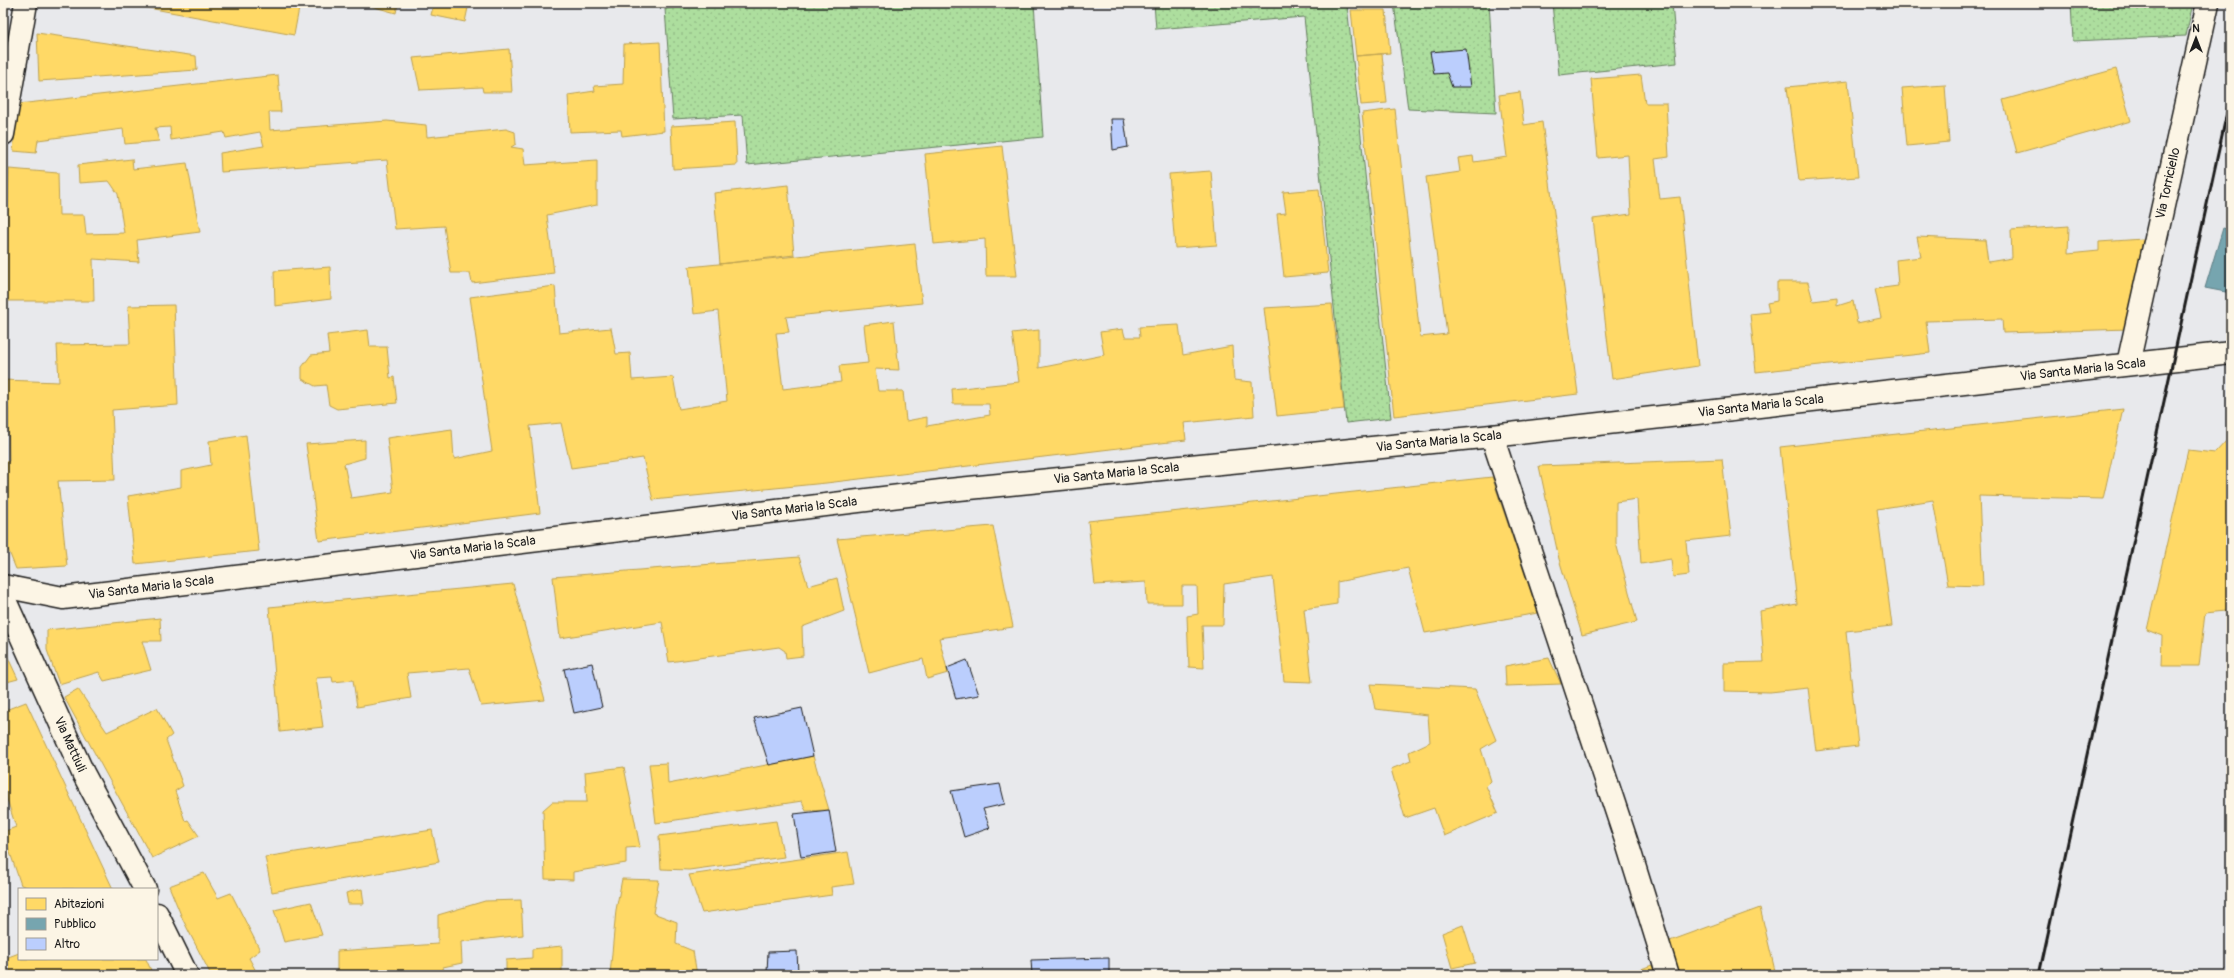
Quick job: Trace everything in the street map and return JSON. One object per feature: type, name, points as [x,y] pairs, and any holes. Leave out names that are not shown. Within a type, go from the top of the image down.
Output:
[{"type":"street","points":[[3,134],[26,3]]},
{"type":"street","name":"Via Torriciello","points":[[2128,364],[2208,3]]},
{"type":"street","name":"Via Santa Maria la Scala","points":[[3,586],[63,598],[948,490],[1492,436],[2231,353]]},
{"type":"street","points":[[1492,436],[1628,846],[1668,975]]},
{"type":"street","name":"Via Mattiuli","points":[[3,596],[83,773],[143,888]]},
{"type":"street","points":[[158,916],[187,975]]},
{"type":"green space","points":[[708,3],[1034,3],[1043,137],[747,165],[743,115],[673,119],[665,9]]},
{"type":"green space","points":[[1154,3],[1367,3],[1347,5],[1391,418],[1346,423],[1304,17],[1156,29]]},
{"type":"green space","points":[[1394,3],[1489,3],[1496,113],[1408,109]]},
{"type":"green space","points":[[1552,3],[1672,3],[1677,63],[1559,75]]},
{"type":"green space","points":[[2071,3],[2193,3],[2186,36],[2073,41]]},
{"type":"building: Abitazioni","points":[[138,3],[300,3],[294,35],[138,6]]},
{"type":"building: Abitazioni","points":[[360,3],[398,3],[396,13]]},
{"type":"building: Abitazioni","points":[[434,3],[469,3],[465,22],[431,15]]},
{"type":"building: Abitazioni","points":[[1351,10],[1386,10],[1390,53],[1356,56]]},
{"type":"building: Abitazioni","points":[[37,33],[196,56],[197,70],[39,81]]},
{"type":"building: Abitazioni","points":[[660,42],[664,131],[622,136],[621,130],[570,132],[568,95],[595,91],[594,86],[623,84],[624,44]]},
{"type":"building: Abitazioni","points":[[509,49],[512,92],[483,92],[482,87],[420,90],[413,58]]},
{"type":"building: Abitazioni","points":[[1382,54],[1387,103],[1361,105],[1356,56]]},
{"type":"building: Abitazioni","points":[[2116,69],[2131,121],[2017,153],[2003,100]]},
{"type":"building: Abitazioni","points":[[278,75],[281,112],[269,112],[270,130],[387,121],[426,125],[427,137],[506,129],[515,132],[516,144],[511,147],[523,149],[525,165],[597,160],[597,205],[547,215],[554,273],[472,283],[470,273],[451,273],[444,226],[395,229],[387,160],[221,172],[220,153],[264,146],[260,132],[226,138],[224,132],[171,140],[170,127],[155,128],[159,141],[125,144],[123,129],[38,140],[36,153],[13,151],[18,104]]},
{"type":"building: Abitazioni","points":[[1641,75],[1645,103],[1666,103],[1669,157],[1655,159],[1660,199],[1680,197],[1698,366],[1612,379],[1593,219],[1631,214],[1628,155],[1598,158],[1591,79]]},
{"type":"building: Abitazioni","points":[[1848,81],[1858,177],[1799,181],[1787,87]]},
{"type":"building: Abitazioni","points":[[1945,85],[1949,142],[1907,146],[1902,88]]},
{"type":"building: Abitazioni","points":[[1520,92],[1524,125],[1542,122],[1578,394],[1394,416],[1362,113],[1395,109],[1420,337],[1447,334],[1426,177],[1460,172],[1458,158],[1473,156],[1474,162],[1507,157],[1499,95]]},
{"type":"building: Abitazioni","points":[[735,122],[737,165],[673,169],[671,126]]},
{"type":"building: Abitazioni","points":[[1002,146],[1017,276],[986,276],[985,239],[934,244],[925,154]]},
{"type":"building: Abitazioni","points":[[132,159],[133,169],[187,163],[200,232],[137,240],[139,262],[93,259],[94,301],[5,301],[9,169],[58,173],[59,215],[84,215],[86,234],[124,233],[118,194],[112,185],[109,181],[79,183],[78,165]]},
{"type":"building: Abitazioni","points":[[1211,171],[1217,245],[1175,248],[1169,174]]},
{"type":"building: Abitazioni","points":[[788,185],[794,255],[720,264],[714,193]]},
{"type":"building: Abitazioni","points":[[1319,189],[1328,273],[1284,277],[1277,214],[1286,213],[1283,192]]},
{"type":"building: Abitazioni","points":[[2069,226],[2068,254],[2099,251],[2099,242],[2143,239],[2128,329],[2003,333],[2002,319],[1926,321],[1930,353],[1756,372],[1750,314],[1769,312],[1767,303],[1777,301],[1777,282],[1808,282],[1813,301],[1837,298],[1837,306],[1853,301],[1857,323],[1881,318],[1875,289],[1898,286],[1896,260],[1921,257],[1917,237],[1985,240],[1988,262],[2012,258],[2011,230]]},
{"type":"building: Abitazioni","points":[[915,244],[922,303],[786,317],[789,332],[776,333],[783,389],[841,382],[839,366],[868,363],[864,325],[894,321],[899,370],[875,369],[878,391],[903,391],[906,421],[927,417],[927,426],[990,415],[989,404],[953,404],[952,389],[1019,382],[1012,333],[1039,330],[1039,368],[1104,355],[1100,332],[1123,329],[1125,337],[1140,337],[1139,327],[1179,325],[1183,355],[1232,346],[1234,380],[1252,382],[1254,416],[1184,423],[1186,440],[826,483],[653,500],[643,458],[571,468],[561,423],[530,426],[540,513],[319,541],[306,444],[365,440],[365,458],[344,464],[351,498],[393,492],[387,438],[452,429],[454,459],[492,451],[470,297],[555,286],[559,333],[611,328],[616,354],[630,353],[632,380],[673,377],[679,409],[727,401],[718,311],[694,314],[689,267]]},
{"type":"building: Abitazioni","points":[[330,267],[331,299],[275,306],[274,271]]},
{"type":"building: Abitazioni","points":[[1332,304],[1344,409],[1277,416],[1264,308]]},
{"type":"building: Abitazioni","points":[[174,305],[178,405],[112,410],[115,480],[58,481],[67,566],[16,569],[3,537],[4,463],[9,461],[8,407],[3,403],[3,380],[59,382],[57,345],[130,344],[128,306]]},
{"type":"building: Abitazioni","points":[[368,330],[370,347],[387,347],[390,378],[394,377],[397,403],[337,409],[329,405],[326,385],[315,386],[302,379],[302,367],[311,355],[329,353],[327,335]]},
{"type":"building: Abitazioni","points":[[2123,409],[2103,499],[1979,496],[1983,586],[1948,585],[1933,500],[1877,509],[1892,626],[1846,631],[1858,746],[1816,751],[1808,688],[1770,692],[1724,691],[1724,663],[1764,662],[1760,611],[1797,604],[1780,447]]},
{"type":"building: Abitazioni","points":[[246,435],[259,551],[135,564],[128,496],[181,487],[181,471],[211,465],[209,441]]},
{"type":"building: Abitazioni","points":[[2228,439],[2231,439],[2231,619],[2226,619],[2226,611],[2205,613],[2199,666],[2161,666],[2162,636],[2147,630],[2188,450],[2215,453]]},
{"type":"building: Abitazioni","points":[[1722,459],[1731,536],[1686,541],[1689,575],[1673,577],[1671,559],[1641,564],[1637,499],[1616,502],[1616,543],[1637,622],[1582,635],[1559,559],[1539,466]]},
{"type":"building: Abitazioni","points":[[1492,477],[1538,613],[1425,633],[1408,568],[1337,582],[1337,604],[1304,609],[1312,682],[1284,681],[1273,577],[1224,584],[1223,625],[1202,625],[1204,668],[1189,667],[1187,616],[1198,614],[1197,586],[1182,586],[1182,604],[1147,604],[1146,582],[1095,585],[1088,521]]},
{"type":"building: Abitazioni","points":[[993,526],[1013,627],[939,638],[948,673],[927,679],[923,659],[869,673],[837,539]]},
{"type":"building: Abitazioni","points":[[799,557],[808,586],[837,578],[844,611],[802,627],[803,656],[786,658],[785,651],[779,647],[669,662],[662,622],[560,638],[553,577]]},
{"type":"building: Abitazioni","points":[[513,584],[545,700],[481,706],[469,668],[407,673],[411,698],[357,707],[353,680],[333,682],[332,677],[316,678],[323,727],[280,732],[269,607]]},
{"type":"building: Abitazioni","points":[[160,618],[161,641],[142,641],[151,670],[104,681],[99,672],[59,684],[47,650],[47,630]]},
{"type":"building: Abitazioni","points":[[3,647],[18,679],[3,683]]},
{"type":"building: Abitazioni","points":[[1549,658],[1561,684],[1506,686],[1505,666]]},
{"type":"building: Abitazioni","points":[[1370,684],[1475,689],[1496,740],[1481,749],[1491,781],[1486,786],[1498,813],[1444,836],[1434,808],[1405,818],[1391,769],[1411,761],[1409,752],[1430,742],[1428,715],[1375,709]]},
{"type":"building: Abitazioni","points":[[78,689],[107,732],[157,708],[172,735],[166,740],[183,786],[175,791],[185,821],[188,820],[199,836],[152,858],[64,697]]},
{"type":"building: Abitazioni","points":[[26,702],[113,888],[31,888],[21,885],[3,832],[16,827],[3,787],[3,711]]},
{"type":"building: Abitazioni","points":[[813,756],[829,810],[806,811],[802,801],[656,823],[649,764],[667,763],[668,784]]},
{"type":"building: Abitazioni","points":[[624,767],[640,847],[626,848],[626,863],[573,872],[573,880],[545,879],[543,810],[552,802],[587,802],[585,772]]},
{"type":"building: Abitazioni","points":[[776,821],[784,857],[689,870],[661,869],[659,836]]},
{"type":"building: Abitazioni","points":[[432,830],[439,862],[272,892],[265,857]]},
{"type":"building: Abitazioni","points":[[848,852],[854,884],[831,887],[832,895],[702,913],[689,875]]},
{"type":"building: Abitazioni","points":[[204,873],[218,898],[231,893],[260,950],[249,958],[258,975],[211,975],[183,920],[169,886]]},
{"type":"building: Abitazioni","points":[[622,879],[659,880],[653,913],[677,922],[676,944],[693,951],[697,975],[610,975],[616,910]]},
{"type":"building: Abitazioni","points":[[362,889],[364,904],[348,904],[346,893]]},
{"type":"building: Abitazioni","points":[[521,900],[523,935],[461,942],[462,963],[443,967],[444,975],[337,975],[337,951],[438,944],[438,915],[485,901]]},
{"type":"building: Abitazioni","points":[[311,902],[322,935],[284,942],[274,910]]},
{"type":"building: Abitazioni","points":[[1760,908],[1776,975],[1677,975],[1667,942]]},
{"type":"building: Abitazioni","points":[[1463,925],[1475,963],[1452,968],[1442,933]]},
{"type":"building: Abitazioni","points":[[562,946],[562,974],[569,975],[506,975],[506,960],[532,958],[532,949]]},
{"type":"building: Abitazioni","points":[[18,953],[18,960],[146,960],[153,975],[3,975],[3,959]]},
{"type":"building: Abitazioni","points":[[1652,965],[1655,975],[1625,975]]},
{"type":"building: Pubblico","points":[[2223,228],[2231,230],[2231,293],[2205,288]]},
{"type":"building: Altro","points":[[1466,49],[1471,87],[1452,87],[1447,73],[1434,74],[1430,52]]},
{"type":"building: Altro","points":[[1111,119],[1124,119],[1128,147],[1113,150]]},
{"type":"building: Altro","points":[[967,660],[979,695],[956,699],[947,668]]},
{"type":"building: Altro","points":[[592,663],[602,707],[574,713],[564,669]]},
{"type":"building: Altro","points":[[802,708],[813,756],[769,765],[754,718]]},
{"type":"building: Altro","points":[[1000,784],[1005,804],[983,809],[990,828],[964,837],[951,791]]},
{"type":"building: Altro","points":[[829,810],[836,852],[801,857],[794,814]]},
{"type":"building: Altro","points":[[797,951],[798,973],[767,972],[768,952]]},
{"type":"building: Altro","points":[[1109,958],[1109,975],[1032,975],[1031,960]]},
{"type":"railway","points":[[2039,975],[2231,94]]}]
